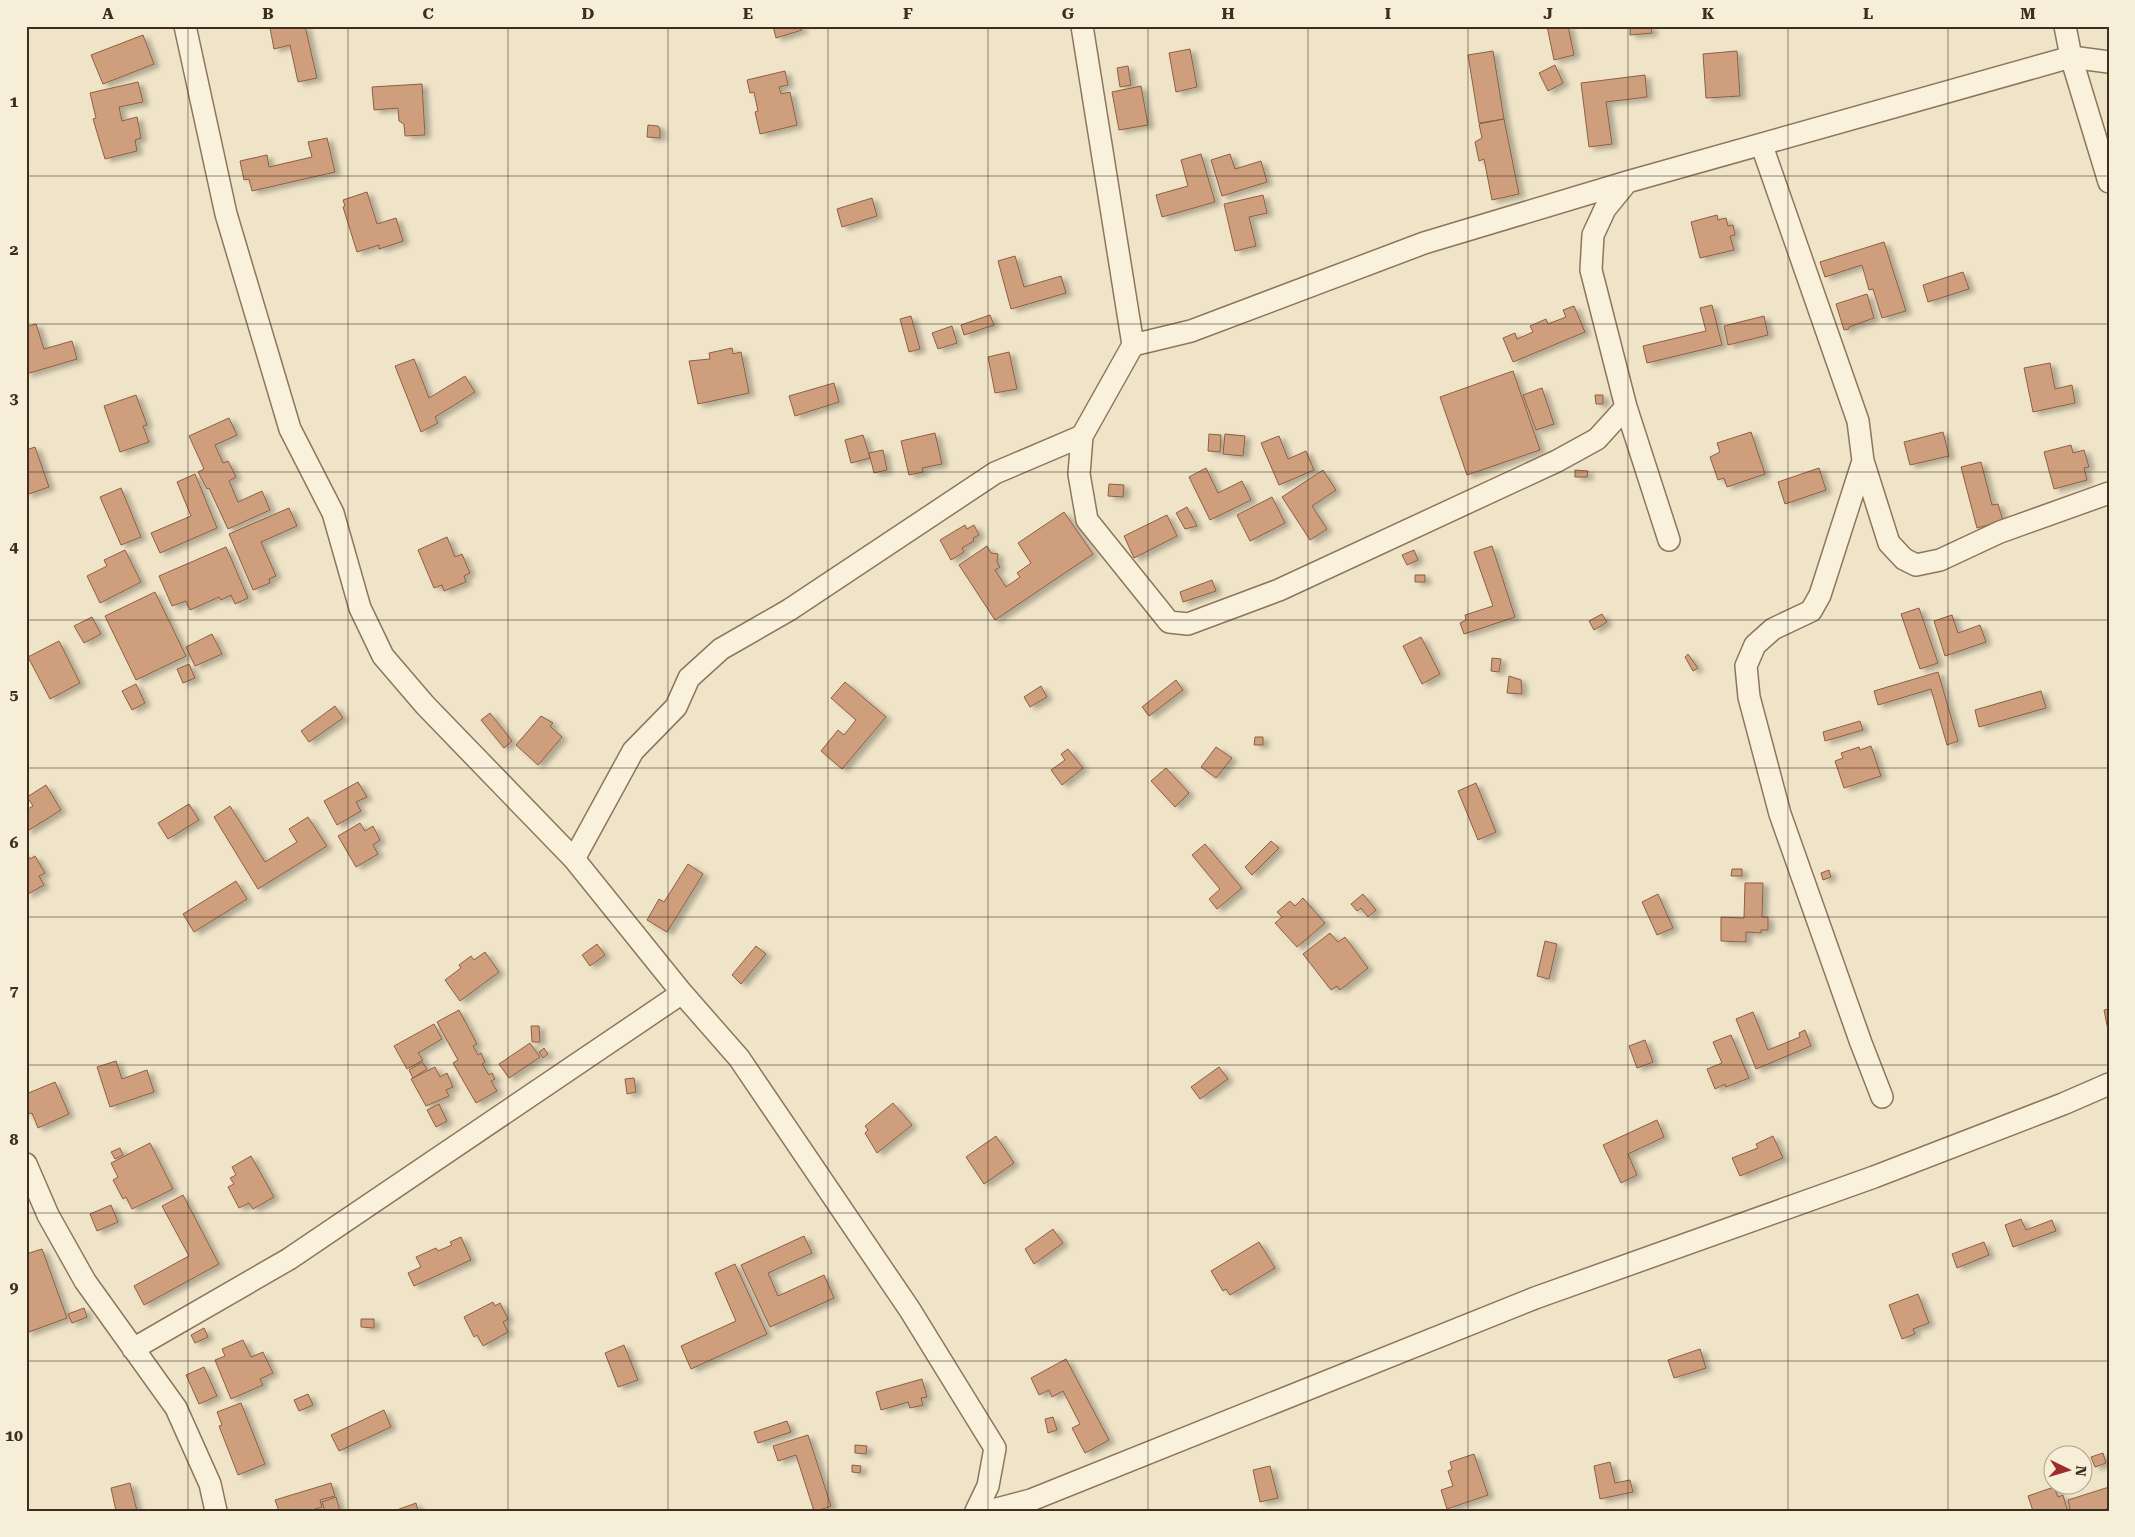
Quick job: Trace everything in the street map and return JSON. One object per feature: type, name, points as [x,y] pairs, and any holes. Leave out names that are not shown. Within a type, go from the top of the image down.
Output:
[{"type":"street","points":[[185,26],[226,214],[290,429],[333,513],[360,608],[383,656],[425,705],[574,859],[682,993],[739,1058],[910,1310],[995,1448],[988,1486],[976,1511]]},
{"type":"street","points":[[1082,26],[1133,345],[1082,436],[1079,474],[1087,520],[1169,622],[1188,624],[1279,590],[1557,461],[1597,439],[1626,407]]},
{"type":"street","points":[[2065,26],[2071,57],[2109,182]]},
{"type":"street","points":[[1133,345],[1191,331],[1424,243],[1627,182],[1762,146],[2071,57],[2109,62]]},
{"type":"street","points":[[1762,146],[1858,421],[1863,461],[1889,543],[1904,559],[1916,565],[1940,560],[2000,532],[2109,493]]},
{"type":"street","points":[[1627,182],[1605,209],[1593,235],[1591,270],[1626,407],[1669,540]]},
{"type":"street","points":[[574,859],[634,752],[676,707],[689,678],[721,649],[789,610],[995,473],[1082,436]]},
{"type":"street","points":[[1863,461],[1820,595],[1810,611],[1773,629],[1755,644],[1746,666],[1749,697],[1780,814],[1860,1043],[1882,1097]]},
{"type":"street","points":[[134,1349],[289,1259],[682,993]]},
{"type":"street","points":[[989,1511],[1031,1500],[1535,1298],[1874,1177],[2063,1104],[2109,1084]]},
{"type":"street","points":[[26,1164],[48,1215],[85,1282],[176,1408],[210,1484],[216,1511]]},
{"type":"building","points":[[277,26],[305,26],[317,78],[298,82],[290,45],[274,49],[270,28]]},
{"type":"building","points":[[773,26],[801,26],[802,30],[776,38]]},
{"type":"building","points":[[1547,26],[1568,26],[1574,55],[1554,60]]},
{"type":"building","points":[[1630,26],[1651,26],[1652,33],[1630,35]]},
{"type":"building","points":[[143,35],[154,64],[103,84],[91,55]]},
{"type":"building","points":[[1190,49],[1197,87],[1176,92],[1169,53]]},
{"type":"building","points":[[1493,51],[1504,119],[1479,123],[1468,55]]},
{"type":"building","points":[[1737,51],[1740,96],[1706,98],[1703,54]]},
{"type":"building","points":[[1555,65],[1563,83],[1548,91],[1539,73]]},
{"type":"building","points":[[1128,66],[1131,85],[1120,87],[1117,68]]},
{"type":"building","points":[[785,71],[788,85],[779,87],[781,94],[790,92],[797,125],[760,134],[755,112],[758,111],[754,92],[750,93],[747,80]]},
{"type":"building","points":[[1645,75],[1647,97],[1606,102],[1612,144],[1589,147],[1581,83]]},
{"type":"building","points":[[138,82],[143,102],[119,107],[122,121],[137,117],[141,138],[135,140],[137,151],[105,159],[93,119],[96,118],[90,93]]},
{"type":"building","points":[[422,84],[425,135],[405,136],[404,124],[399,121],[398,108],[374,110],[372,87]]},
{"type":"building","points":[[1141,86],[1148,125],[1119,130],[1112,92]]},
{"type":"building","points":[[1504,119],[1519,194],[1492,200],[1484,159],[1479,161],[1475,142],[1482,138],[1479,124]]},
{"type":"building","points":[[648,125],[658,126],[660,138],[647,137]]},
{"type":"building","points":[[327,138],[335,172],[252,191],[249,179],[244,180],[240,161],[267,155],[269,167],[312,157],[308,142]]},
{"type":"building","points":[[1201,154],[1215,202],[1162,217],[1156,195],[1188,186],[1181,160]]},
{"type":"building","points":[[1230,154],[1235,169],[1261,161],[1267,182],[1222,196],[1211,160]]},
{"type":"building","points":[[367,192],[377,224],[396,218],[403,241],[379,249],[379,245],[357,252],[343,207],[345,206],[343,200]]},
{"type":"building","points":[[1263,195],[1267,213],[1249,217],[1256,246],[1235,251],[1224,204]]},
{"type":"building","points":[[872,198],[877,216],[842,227],[837,209]]},
{"type":"building","points":[[1717,215],[1718,220],[1726,218],[1728,226],[1733,225],[1735,235],[1730,236],[1734,250],[1700,258],[1691,222]]},
{"type":"building","points":[[1884,242],[1906,311],[1882,318],[1873,289],[1869,290],[1862,265],[1825,277],[1820,262]]},
{"type":"building","points":[[1015,256],[1024,287],[1061,276],[1066,293],[1011,309],[998,261]]},
{"type":"building","points":[[1963,272],[1969,289],[1928,302],[1923,285]]},
{"type":"building","points":[[1867,294],[1874,318],[1844,330],[1836,304]]},
{"type":"building","points":[[1712,305],[1722,345],[1647,363],[1643,346],[1706,331],[1700,308]]},
{"type":"building","points":[[1574,306],[1585,332],[1513,362],[1503,338],[1515,333],[1517,339],[1533,332],[1530,326],[1546,319],[1548,324],[1566,317],[1563,310]]},
{"type":"building","points":[[990,315],[994,325],[964,335],[961,325]]},
{"type":"building","points":[[911,316],[920,349],[909,352],[900,319]]},
{"type":"building","points":[[1764,316],[1768,335],[1728,345],[1724,326]]},
{"type":"building","points":[[36,324],[44,349],[72,341],[77,359],[26,374],[26,327]]},
{"type":"building","points":[[952,326],[957,343],[938,349],[932,333]]},
{"type":"building","points":[[732,348],[733,354],[741,352],[749,393],[698,404],[689,361],[710,359],[709,353]]},
{"type":"building","points":[[1009,352],[1017,389],[995,393],[988,357]]},
{"type":"building","points":[[414,359],[429,398],[465,376],[475,392],[435,417],[438,423],[421,432],[395,366]]},
{"type":"building","points":[[2050,363],[2055,389],[2072,385],[2075,403],[2033,412],[2024,368]]},
{"type":"building","points":[[1513,371],[1540,450],[1467,475],[1440,397]]},
{"type":"building","points":[[834,383],[839,402],[795,416],[789,396]]},
{"type":"building","points":[[1542,388],[1554,424],[1536,430],[1523,395]]},
{"type":"building","points":[[136,395],[147,425],[143,426],[149,442],[120,452],[104,406]]},
{"type":"building","points":[[1595,395],[1603,395],[1603,404],[1596,404]]},
{"type":"building","points":[[229,418],[237,435],[215,445],[223,463],[228,461],[236,477],[229,481],[238,502],[262,491],[270,510],[228,529],[209,488],[207,489],[198,472],[204,469],[189,436]]},
{"type":"building","points":[[1751,432],[1765,474],[1727,487],[1724,478],[1718,480],[1710,457],[1720,452],[1717,443]]},
{"type":"building","points":[[1943,432],[1949,456],[1910,465],[1904,442]]},
{"type":"building","points":[[935,433],[942,464],[922,468],[923,472],[909,475],[901,441]]},
{"type":"building","points":[[1209,434],[1221,435],[1220,452],[1208,451]]},
{"type":"building","points":[[1225,434],[1245,436],[1243,456],[1223,454]]},
{"type":"building","points":[[863,435],[870,458],[851,463],[845,440]]},
{"type":"building","points":[[1279,436],[1288,459],[1306,451],[1314,470],[1279,485],[1261,443]]},
{"type":"building","points":[[2071,445],[2073,453],[2084,450],[2089,467],[2084,468],[2087,480],[2054,489],[2044,452]]},
{"type":"building","points":[[35,447],[49,487],[26,495],[26,450]]},
{"type":"building","points":[[883,450],[887,470],[874,473],[869,453]]},
{"type":"building","points":[[1981,462],[1992,505],[1998,504],[2003,521],[1977,528],[1961,467]]},
{"type":"building","points":[[1206,468],[1218,493],[1242,481],[1251,500],[1210,520],[1189,477]]},
{"type":"building","points":[[1819,468],[1826,490],[1785,504],[1778,482]]},
{"type":"building","points":[[1323,470],[1336,490],[1312,506],[1327,529],[1310,540],[1282,497]]},
{"type":"building","points":[[1575,470],[1588,471],[1587,477],[1575,477]]},
{"type":"building","points":[[195,474],[217,528],[160,553],[151,533],[191,516],[177,482]]},
{"type":"building","points":[[1109,484],[1124,485],[1123,497],[1108,496]]},
{"type":"building","points":[[121,488],[141,537],[121,545],[100,497]]},
{"type":"building","points":[[1272,497],[1285,523],[1250,541],[1237,515]]},
{"type":"building","points":[[1187,507],[1197,526],[1185,529],[1176,513]]},
{"type":"building","points":[[289,508],[297,526],[261,542],[276,576],[269,579],[270,583],[253,590],[229,534]]},
{"type":"building","points":[[1064,512],[1093,554],[995,620],[959,565],[987,546],[991,553],[998,554],[997,562],[1000,567],[995,570],[1006,587],[1020,577],[1017,573],[1031,563],[1018,543]]},
{"type":"building","points":[[1167,515],[1177,536],[1134,558],[1124,536]]},
{"type":"building","points":[[965,525],[967,529],[974,525],[979,535],[973,538],[974,541],[962,548],[964,552],[951,560],[940,540]]},
{"type":"building","points":[[447,537],[455,557],[462,554],[470,573],[464,576],[466,582],[444,591],[442,585],[434,588],[418,550]]},
{"type":"building","points":[[1492,546],[1515,617],[1464,634],[1460,623],[1466,620],[1465,615],[1493,606],[1474,552]]},
{"type":"building","points":[[226,547],[248,598],[235,604],[231,595],[221,600],[219,597],[190,610],[186,601],[172,606],[159,576]]},
{"type":"building","points":[[125,550],[141,582],[100,603],[87,576],[107,566],[104,560]]},
{"type":"building","points":[[1414,550],[1418,560],[1407,565],[1402,555]]},
{"type":"building","points":[[1415,575],[1425,575],[1425,582],[1415,582]]},
{"type":"building","points":[[1212,580],[1216,591],[1183,602],[1180,592]]},
{"type":"building","points":[[155,592],[186,656],[136,680],[105,616]]},
{"type":"building","points":[[1919,608],[1938,663],[1920,669],[1901,614]]},
{"type":"building","points":[[1602,614],[1607,622],[1594,630],[1589,621]]},
{"type":"building","points":[[1952,615],[1958,633],[1980,625],[1986,642],[1945,656],[1934,621]]},
{"type":"building","points":[[92,617],[101,634],[84,643],[74,626]]},
{"type":"building","points":[[212,634],[222,654],[195,666],[186,647]]},
{"type":"building","points":[[1421,637],[1440,674],[1422,684],[1403,646]]},
{"type":"building","points":[[59,641],[80,683],[50,699],[28,657]]},
{"type":"building","points":[[1688,654],[1698,668],[1693,671],[1685,657]]},
{"type":"building","points":[[1492,658],[1501,659],[1499,672],[1491,671]]},
{"type":"building","points":[[189,664],[195,678],[183,683],[177,669]]},
{"type":"building","points":[[1938,672],[1958,741],[1947,745],[1931,689],[1878,705],[1874,691]]},
{"type":"building","points":[[1509,676],[1521,680],[1522,694],[1507,693]]},
{"type":"building","points":[[1176,680],[1183,690],[1149,716],[1142,707]]},
{"type":"building","points":[[845,682],[886,717],[842,769],[821,751],[838,730],[844,735],[856,720],[831,698]]},
{"type":"building","points":[[136,684],[145,703],[132,710],[122,691]]},
{"type":"building","points":[[1041,686],[1047,697],[1030,707],[1024,697]]},
{"type":"building","points":[[2041,691],[2046,708],[1979,727],[1975,710]]},
{"type":"building","points":[[335,706],[343,718],[309,742],[301,731]]},
{"type":"building","points":[[490,713],[512,741],[504,748],[481,720]]},
{"type":"building","points":[[541,716],[553,723],[550,726],[562,737],[538,765],[516,745]]},
{"type":"building","points":[[1860,721],[1863,730],[1825,741],[1823,732]]},
{"type":"building","points":[[1255,737],[1263,737],[1263,745],[1254,745]]},
{"type":"building","points":[[1871,746],[1881,776],[1844,788],[1835,761],[1843,758],[1841,753],[1859,747],[1860,750]]},
{"type":"building","points":[[1216,747],[1232,758],[1216,778],[1201,767]]},
{"type":"building","points":[[1068,749],[1083,768],[1062,785],[1051,770],[1065,760],[1061,754]]},
{"type":"building","points":[[1166,768],[1189,793],[1175,807],[1151,781]]},
{"type":"building","points":[[358,782],[367,797],[356,802],[361,811],[337,825],[324,801]]},
{"type":"building","points":[[1476,783],[1496,832],[1478,840],[1458,791]]},
{"type":"building","points":[[46,785],[61,810],[26,832],[26,810],[33,806],[27,797]]},
{"type":"building","points":[[189,804],[199,820],[168,839],[158,823]]},
{"type":"building","points":[[230,806],[265,862],[297,842],[289,829],[308,817],[327,846],[258,889],[214,817]]},
{"type":"building","points":[[360,823],[365,831],[373,826],[380,840],[373,845],[378,854],[356,867],[338,836]]},
{"type":"building","points":[[1271,841],[1279,848],[1252,875],[1245,867]]},
{"type":"building","points":[[1205,844],[1242,888],[1217,909],[1209,899],[1220,889],[1192,855]]},
{"type":"building","points":[[26,852],[30,859],[35,856],[45,873],[39,876],[44,885],[26,895]]},
{"type":"building","points":[[688,864],[703,874],[667,932],[647,920],[659,899],[664,902]]},
{"type":"building","points":[[1732,869],[1742,869],[1742,876],[1731,876]]},
{"type":"building","points":[[1829,870],[1831,877],[1823,880],[1821,873]]},
{"type":"building","points":[[236,881],[247,899],[194,932],[183,914]]},
{"type":"building","points":[[1745,883],[1763,883],[1762,917],[1768,917],[1768,930],[1761,930],[1761,933],[1746,932],[1746,942],[1721,941],[1721,917],[1744,918]]},
{"type":"building","points":[[1363,894],[1376,910],[1368,917],[1361,908],[1357,911],[1351,904]]},
{"type":"building","points":[[1658,894],[1673,928],[1657,935],[1642,902]]},
{"type":"building","points":[[1303,898],[1325,923],[1297,947],[1275,923],[1282,917],[1277,912],[1290,901],[1295,906]]},
{"type":"building","points":[[1330,933],[1338,942],[1345,937],[1368,968],[1340,990],[1337,986],[1331,990],[1303,954]]},
{"type":"building","points":[[1545,941],[1557,944],[1549,979],[1537,976]]},
{"type":"building","points":[[597,944],[605,955],[590,966],[582,955]]},
{"type":"building","points":[[756,946],[766,954],[741,984],[732,975]]},
{"type":"building","points":[[485,952],[499,972],[460,1001],[445,980],[461,968],[459,965],[471,956],[474,960]]},
{"type":"building","points":[[2109,1009],[2109,1030],[2108,1030],[2104,1010]]},
{"type":"building","points":[[459,1010],[477,1044],[473,1046],[478,1055],[481,1053],[485,1062],[482,1064],[489,1075],[492,1073],[495,1079],[491,1081],[497,1091],[476,1103],[453,1063],[458,1060],[437,1022]]},
{"type":"building","points":[[1753,1012],[1768,1050],[1800,1037],[1799,1033],[1805,1030],[1811,1046],[1756,1069],[1736,1019]]},
{"type":"building","points":[[434,1024],[442,1039],[418,1053],[423,1060],[407,1069],[394,1046]]},
{"type":"building","points":[[531,1026],[539,1026],[540,1042],[532,1042]]},
{"type":"building","points":[[1731,1035],[1749,1078],[1726,1087],[1725,1084],[1715,1089],[1707,1069],[1722,1063],[1713,1042]]},
{"type":"building","points":[[1645,1040],[1653,1062],[1637,1068],[1629,1046]]},
{"type":"building","points":[[530,1043],[540,1057],[509,1078],[499,1064]]},
{"type":"building","points":[[544,1048],[548,1054],[543,1058],[539,1052]]},
{"type":"building","points":[[116,1061],[122,1079],[147,1070],[154,1092],[110,1107],[97,1067]]},
{"type":"building","points":[[422,1062],[427,1069],[413,1078],[409,1070]]},
{"type":"building","points":[[435,1067],[440,1077],[447,1073],[453,1087],[446,1090],[449,1096],[426,1106],[411,1079]]},
{"type":"building","points":[[1219,1067],[1228,1079],[1200,1099],[1191,1087]]},
{"type":"building","points":[[634,1078],[636,1092],[627,1094],[625,1079]]},
{"type":"building","points":[[55,1082],[69,1114],[38,1128],[32,1113],[26,1114],[26,1094]]},
{"type":"building","points":[[893,1103],[912,1125],[877,1153],[865,1133],[868,1130],[865,1126]]},
{"type":"building","points":[[439,1104],[447,1121],[436,1127],[427,1110]]},
{"type":"building","points":[[1657,1120],[1664,1137],[1628,1154],[1637,1175],[1621,1183],[1603,1145]]},
{"type":"building","points":[[996,1136],[1014,1163],[984,1184],[966,1157]]},
{"type":"building","points":[[1773,1136],[1783,1158],[1740,1176],[1732,1158],[1758,1148],[1756,1144]]},
{"type":"building","points":[[150,1143],[173,1189],[132,1209],[126,1197],[123,1199],[113,1180],[118,1177],[111,1163]]},
{"type":"building","points":[[120,1148],[123,1155],[115,1159],[111,1152]]},
{"type":"building","points":[[251,1156],[274,1197],[253,1209],[249,1203],[239,1208],[228,1187],[234,1184],[230,1178],[236,1175],[232,1167]]},
{"type":"building","points":[[183,1195],[219,1264],[144,1305],[134,1286],[189,1256],[162,1206]]},
{"type":"building","points":[[111,1205],[118,1222],[97,1231],[90,1214]]},
{"type":"building","points":[[2021,1219],[2026,1230],[2052,1220],[2056,1231],[2013,1247],[2005,1225]]},
{"type":"building","points":[[1053,1229],[1063,1243],[1034,1264],[1025,1249]]},
{"type":"building","points":[[804,1236],[812,1253],[768,1273],[778,1296],[824,1275],[834,1298],[770,1327],[741,1265]]},
{"type":"building","points":[[461,1237],[471,1260],[414,1286],[408,1273],[421,1267],[416,1257],[436,1248],[438,1251],[452,1245],[450,1242]]},
{"type":"building","points":[[1259,1242],[1275,1268],[1230,1295],[1226,1289],[1223,1291],[1211,1271]]},
{"type":"building","points":[[1984,1242],[1989,1255],[1957,1268],[1952,1254]]},
{"type":"building","points":[[42,1249],[67,1318],[26,1333],[28,1306],[26,1254]]},
{"type":"building","points":[[735,1264],[767,1334],[691,1369],[681,1346],[736,1321],[715,1273]]},
{"type":"building","points":[[1918,1294],[1929,1323],[1913,1329],[1915,1334],[1902,1339],[1889,1305]]},
{"type":"building","points":[[493,1302],[495,1306],[500,1303],[508,1319],[503,1322],[508,1332],[483,1346],[477,1335],[474,1337],[464,1317]]},
{"type":"building","points":[[84,1308],[87,1317],[72,1323],[68,1314]]},
{"type":"building","points":[[361,1319],[374,1319],[374,1328],[361,1327]]},
{"type":"building","points":[[204,1328],[208,1337],[195,1343],[191,1335]]},
{"type":"building","points":[[243,1340],[251,1357],[263,1352],[273,1373],[260,1379],[263,1385],[231,1399],[215,1360],[225,1356],[222,1349]]},
{"type":"building","points":[[624,1345],[638,1380],[618,1387],[605,1353]]},
{"type":"building","points":[[1700,1349],[1706,1368],[1674,1378],[1668,1360]]},
{"type":"building","points":[[1066,1359],[1109,1440],[1085,1453],[1072,1428],[1080,1424],[1063,1391],[1052,1397],[1049,1390],[1039,1395],[1031,1378]]},
{"type":"building","points":[[204,1367],[217,1396],[199,1404],[186,1375]]},
{"type":"building","points":[[922,1379],[927,1397],[921,1398],[923,1405],[910,1408],[908,1402],[881,1410],[876,1392]]},
{"type":"building","points":[[308,1394],[313,1405],[299,1411],[294,1400]]},
{"type":"building","points":[[241,1403],[265,1464],[238,1475],[219,1426],[222,1425],[217,1412]]},
{"type":"building","points":[[384,1410],[391,1427],[339,1451],[331,1435]]},
{"type":"building","points":[[1053,1417],[1057,1430],[1048,1433],[1045,1419]]},
{"type":"building","points":[[787,1421],[791,1432],[758,1443],[754,1432]]},
{"type":"building","points":[[808,1435],[831,1506],[817,1511],[814,1511],[796,1455],[778,1461],[773,1446]]},
{"type":"building","points":[[855,1445],[867,1446],[866,1454],[855,1453]]},
{"type":"building","points":[[2103,1453],[2106,1463],[2095,1467],[2092,1457]]},
{"type":"building","points":[[1474,1454],[1488,1495],[1447,1509],[1441,1490],[1453,1486],[1448,1471],[1452,1469],[1450,1462]]},
{"type":"building","points":[[1610,1462],[1615,1483],[1630,1480],[1633,1492],[1600,1499],[1594,1466]]},
{"type":"building","points":[[852,1465],[861,1466],[860,1473],[852,1472]]},
{"type":"building","points":[[1270,1466],[1278,1498],[1260,1502],[1253,1470]]},
{"type":"building","points":[[130,1483],[137,1511],[116,1511],[111,1488]]},
{"type":"building","points":[[331,1483],[335,1496],[320,1500],[322,1507],[309,1511],[279,1511],[275,1500]]},
{"type":"building","points":[[2109,1487],[2109,1508],[2101,1511],[2066,1511],[2070,1508],[2068,1500],[2092,1494]]},
{"type":"building","points":[[2042,1491],[2042,1494],[2057,1494],[2058,1497],[2063,1495],[2067,1509],[2064,1511],[2033,1511],[2028,1496]]},
{"type":"building","points":[[336,1497],[340,1511],[325,1511],[322,1502]]},
{"type":"building","points":[[416,1503],[418,1511],[394,1511]]}]
